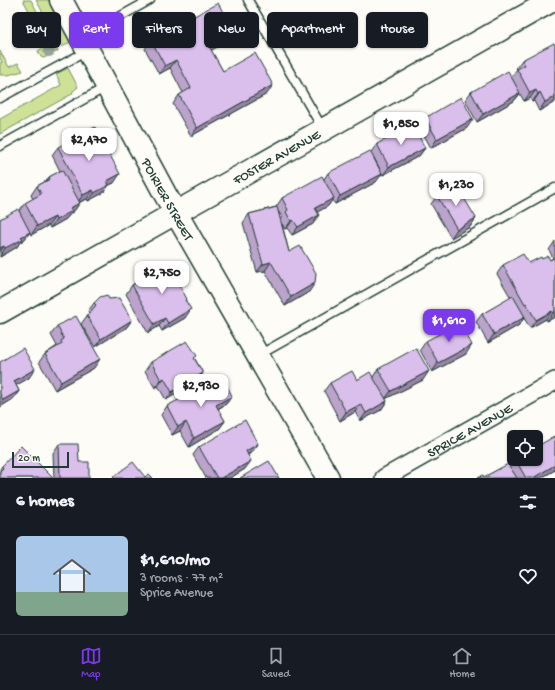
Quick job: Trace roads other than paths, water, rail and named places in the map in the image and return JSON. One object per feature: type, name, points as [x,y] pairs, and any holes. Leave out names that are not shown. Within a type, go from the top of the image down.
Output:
[{"type":"street","name":"POIRIER STREET","points":[[61,0],[69,15]]},
{"type":"street","name":"FOSTER AVENUE","points":[[0,312],[552,0]]},
{"type":"street","name":"POIRIER STREET","points":[[87,48],[176,212],[328,478]]},
{"type":"street","name":"SPRICE AVENUE","points":[[384,478],[555,381]]},
{"type":"lane","points":[[124,18],[150,0]]},
{"type":"lane","points":[[248,0],[324,130]]},
{"type":"lane","points":[[0,98],[79,48]]},
{"type":"lane","points":[[0,146],[108,86]]},
{"type":"lane","points":[[258,355],[555,188]]}]
